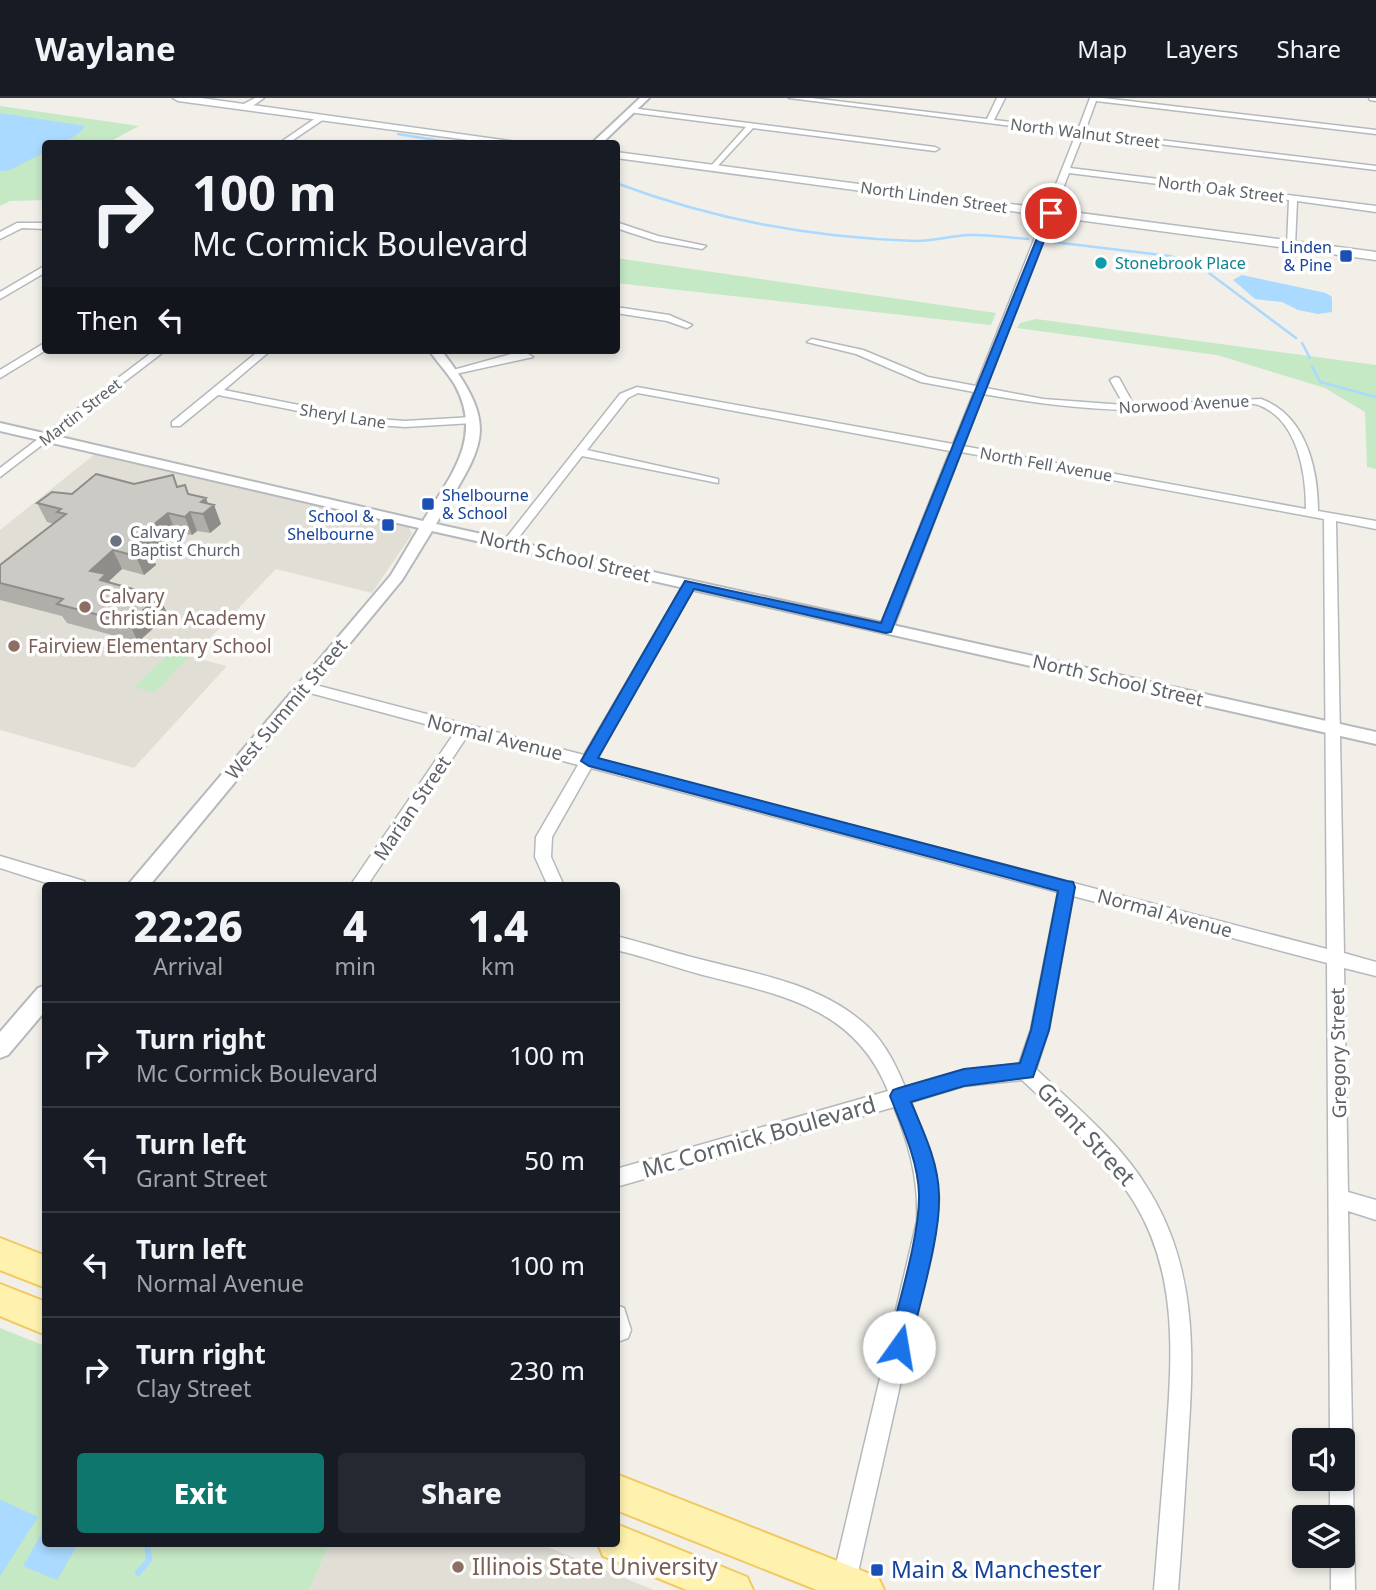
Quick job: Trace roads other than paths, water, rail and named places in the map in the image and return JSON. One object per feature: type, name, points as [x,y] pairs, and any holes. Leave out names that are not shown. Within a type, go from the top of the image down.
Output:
[{"type":"main road","points":[[178,98],[497,140]]},
{"type":"main road","name":"North Linden Street","points":[[620,156],[1376,256]]},
{"type":"main road","points":[[0,1254],[42,1270]]},
{"type":"main road","points":[[0,1300],[42,1317]]},
{"type":"main road","points":[[620,1494],[851,1587]]},
{"type":"main road","points":[[620,1545],[734,1590]]},
{"type":"street","points":[[245,107],[260,98]]},
{"type":"street","points":[[599,140],[645,98]]},
{"type":"street","name":"North Walnut Street","points":[[793,98],[820,99],[1376,168]]},
{"type":"street","points":[[903,111],[911,98]]},
{"type":"street","points":[[989,122],[1001,98]]},
{"type":"street","points":[[886,629],[1051,213],[1093,99],[1376,132]]},
{"type":"street","points":[[631,110],[935,149]]},
{"type":"street","points":[[289,140],[323,117]]},
{"type":"street","points":[[713,168],[751,125]]},
{"type":"street","name":"North Oak Street","points":[[1067,170],[1376,209]]},
{"type":"street","points":[[1291,245],[1293,198]]},
{"type":"street","points":[[0,236],[24,225],[42,226]]},
{"type":"street","points":[[620,226],[656,238],[702,246]]},
{"type":"street","points":[[0,296],[42,270]]},
{"type":"street","points":[[620,311],[669,318],[687,325]]},
{"type":"street","name":"Norwood Avenue","points":[[812,342],[859,352],[925,380],[1073,405],[1131,408],[1257,401],[1269,404],[1292,432],[1303,451],[1309,468],[1312,513]]},
{"type":"street","points":[[0,375],[42,348]]},
{"type":"street","name":"Martin Street","points":[[0,474],[155,354]]},
{"type":"street","points":[[176,424],[260,354]]},
{"type":"street","points":[[438,354],[466,393],[473,420]]},
{"type":"street","points":[[451,372],[511,357],[528,357]]},
{"type":"street","points":[[1115,380],[1131,408]]},
{"type":"street","name":"Sheryl Lane","points":[[215,391],[364,421],[405,424],[473,420]]},
{"type":"street","name":"North Fell Avenue","points":[[579,452],[624,396],[633,391],[645,391],[1376,525]]},
{"type":"street","name":"West Summit Street","points":[[140,882],[397,577],[466,461],[474,439],[473,420]]},
{"type":"street","name":"North School Street","points":[[0,427],[427,526],[1376,738]]},
{"type":"street","points":[[508,543],[579,452],[714,481]]},
{"type":"street","name":"Gregory Street","points":[[1330,517],[1343,1590]]},
{"type":"street","points":[[554,882],[543,857],[544,837],[690,584]]},
{"type":"street","name":"Normal Avenue","points":[[304,687],[1376,969]]},
{"type":"street","name":"Marian Street","points":[[361,882],[464,730]]},
{"type":"street","points":[[0,862],[65,882]]},
{"type":"street","name":"Grant Street","points":[[1067,887],[1040,1030],[1026,1071],[1115,1158],[1142,1196],[1165,1243],[1179,1294],[1184,1352],[1166,1590]]},
{"type":"street","points":[[620,944],[769,984],[828,1009],[850,1022],[869,1040],[887,1065],[923,1155],[929,1193],[927,1221],[851,1587]]},
{"type":"street","points":[[0,1048],[42,999]]},
{"type":"street","name":"Mc Cormick Boulevard","points":[[620,1177],[964,1078],[1026,1071]]},
{"type":"street","points":[[1340,1199],[1376,1210]]},
{"type":"water","points":[[0,113],[85,126],[67,140],[42,140],[42,154],[10,170],[0,171]]},
{"type":"water","points":[[1242,275],[1326,293],[1332,297],[1332,312],[1318,314],[1298,310],[1282,302],[1255,299],[1233,280]]},
{"type":"water","points":[[0,1501],[38,1517],[0,1576]]},
{"type":"water","points":[[42,1533],[42,1547],[76,1547],[57,1580],[23,1566]]},
{"type":"waterway","points":[[398,134],[435,140]]},
{"type":"waterway","points":[[620,184],[689,207],[801,231],[916,241],[976,235],[1028,239]]},
{"type":"waterway","points":[[1053,242],[1170,256],[1203,269]]},
{"type":"waterway","points":[[1209,273],[1296,338]]},
{"type":"waterway","points":[[1302,343],[1310,358]]},
{"type":"waterway","points":[[1312,366],[1320,382],[1376,397]]},
{"type":"waterway","points":[[138,1573],[149,1560],[147,1547]]},
{"type":"place","name":"Linden & Pine","points":[[1346,256]]},
{"type":"place","name":"Stonebrook Place","points":[[1101,263]]},
{"type":"place","name":"Shelbourne & School","points":[[428,504]]},
{"type":"place","name":"School & Shelbourne","points":[[388,525]]},
{"type":"place","name":"Calvary Baptist Church","points":[[116,541]]},
{"type":"place","name":"Calvary Christian Academy","points":[[85,607]]},
{"type":"place","name":"Fairview Elementary School","points":[[14,646]]},
{"type":"place","name":"Illinois State University","points":[[458,1567]]},
{"type":"place","name":"Main & Manchester","points":[[877,1570]]}]
